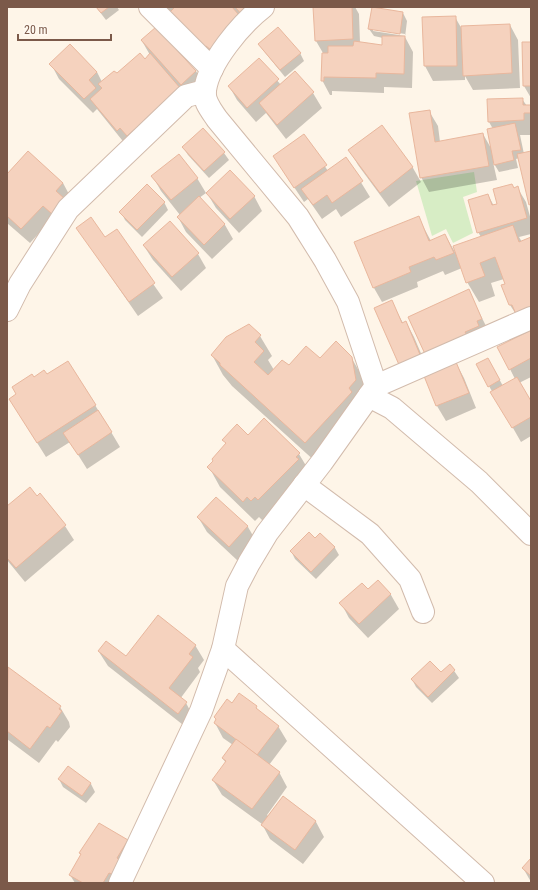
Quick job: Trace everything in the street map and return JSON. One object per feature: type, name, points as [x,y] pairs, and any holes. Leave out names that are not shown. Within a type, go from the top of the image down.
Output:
[{"type":"street","points":[[150,7],[212,70]]},
{"type":"street","points":[[263,7],[235,35],[212,70],[205,91],[207,105],[298,217],[325,260],[348,302],[372,391],[479,482],[531,534]]},
{"type":"street","points":[[7,310],[20,284],[68,209],[186,96],[205,91]]},
{"type":"street","points":[[120,883],[200,711],[223,648],[237,586],[267,533],[372,391],[531,318]]},
{"type":"street","points":[[304,484],[370,534],[410,579],[423,612]]},
{"type":"street","points":[[223,648],[483,883]]},
{"type":"green space","points":[[474,172],[477,192],[463,197],[473,233],[453,243],[446,229],[432,236],[416,181]]},
{"type":"building","points":[[96,7],[109,7],[101,13]]},
{"type":"building","points":[[175,7],[232,7],[239,15],[229,25],[232,29],[211,50],[206,46],[202,49],[168,14]]},
{"type":"building","points":[[235,7],[252,7],[243,16]]},
{"type":"building","points":[[313,7],[352,7],[353,39],[315,41]]},
{"type":"building","points":[[372,7],[403,12],[400,34],[368,29]]},
{"type":"building","points":[[456,16],[457,66],[424,66],[422,17]]},
{"type":"building","points":[[510,24],[512,73],[463,76],[461,26]]},
{"type":"building","points":[[156,27],[196,71],[181,85],[141,40]]},
{"type":"building","points":[[278,27],[301,53],[280,70],[258,44]]},
{"type":"building","points":[[382,36],[405,36],[404,74],[376,73],[376,78],[324,77],[324,81],[321,81],[322,53],[328,53],[328,46],[353,46],[354,41],[382,45]]},
{"type":"building","points":[[522,42],[531,42],[531,86],[523,86]]},
{"type":"building","points":[[70,44],[97,72],[89,80],[96,88],[84,99],[49,64]]},
{"type":"building","points":[[140,53],[145,59],[150,53],[181,89],[127,136],[120,128],[117,131],[90,99],[102,88],[98,84],[114,71],[117,73]]},
{"type":"building","points":[[259,58],[279,79],[247,108],[228,86]]},
{"type":"building","points":[[295,71],[314,92],[277,125],[259,103]]},
{"type":"building","points":[[523,98],[523,105],[531,105],[531,113],[524,113],[524,120],[488,122],[487,99]]},
{"type":"building","points":[[430,110],[435,142],[483,133],[489,166],[420,178],[409,113]]},
{"type":"building","points":[[515,123],[521,150],[512,151],[514,160],[494,165],[487,129]]},
{"type":"building","points":[[382,125],[413,167],[380,193],[348,150]]},
{"type":"building","points":[[203,128],[225,152],[204,171],[182,147]]},
{"type":"building","points":[[304,134],[327,165],[294,188],[273,156]]},
{"type":"building","points":[[28,151],[63,183],[56,191],[65,199],[52,214],[43,206],[21,229],[7,216],[7,174]]},
{"type":"building","points":[[531,151],[531,204],[529,205],[517,154]]},
{"type":"building","points":[[179,154],[198,178],[171,200],[151,176]]},
{"type":"building","points":[[346,157],[363,181],[332,203],[327,195],[313,205],[301,189]]},
{"type":"building","points":[[230,170],[255,196],[230,219],[206,193]]},
{"type":"building","points":[[147,184],[165,202],[137,230],[119,212]]},
{"type":"building","points":[[512,184],[514,188],[518,186],[527,218],[477,233],[468,200],[488,194],[492,205],[497,204],[493,189]]},
{"type":"building","points":[[199,196],[225,224],[204,245],[177,217]]},
{"type":"building","points":[[419,216],[429,241],[445,234],[454,253],[436,260],[434,257],[409,267],[411,272],[373,288],[354,242]]},
{"type":"building","points":[[91,217],[105,237],[117,229],[155,283],[129,302],[76,228]]},
{"type":"building","points":[[170,221],[199,253],[172,277],[143,245]]},
{"type":"building","points":[[513,225],[519,242],[531,237],[531,309],[516,314],[512,305],[509,305],[501,285],[505,284],[495,257],[480,263],[485,276],[466,283],[453,246]]},
{"type":"building","points":[[469,289],[482,319],[477,321],[479,326],[465,332],[469,339],[425,354],[408,317]]},
{"type":"building","points":[[392,300],[402,323],[406,321],[421,357],[400,367],[374,308]]},
{"type":"building","points":[[249,324],[261,335],[255,342],[264,351],[254,362],[268,375],[282,360],[289,365],[306,346],[320,358],[336,341],[352,357],[356,380],[349,388],[352,392],[305,443],[211,355],[226,337]]},
{"type":"building","points":[[531,330],[531,358],[509,370],[497,347]]},
{"type":"building","points":[[488,358],[500,380],[488,387],[476,364]]},
{"type":"building","points":[[68,361],[96,405],[37,443],[9,399],[16,394],[12,387],[32,374],[34,377],[44,370],[47,374]]},
{"type":"building","points":[[456,362],[469,393],[436,406],[424,376]]},
{"type":"building","points":[[517,377],[531,401],[531,417],[512,428],[490,392]]},
{"type":"building","points":[[98,410],[112,432],[78,455],[63,433]]},
{"type":"building","points":[[264,418],[300,453],[296,457],[299,459],[258,500],[255,497],[251,501],[247,497],[243,502],[207,467],[226,443],[222,440],[237,424],[248,435]]},
{"type":"building","points":[[30,487],[37,496],[40,493],[66,525],[16,568],[7,558],[7,506]]},
{"type":"building","points":[[216,497],[248,526],[229,547],[197,517]]},
{"type":"building","points":[[309,532],[315,538],[320,533],[335,547],[311,572],[290,551]]},
{"type":"building","points":[[378,580],[391,594],[359,624],[339,603],[362,583],[368,589]]},
{"type":"building","points":[[158,615],[196,645],[189,654],[193,657],[169,688],[187,702],[178,714],[98,651],[106,641],[126,656]]},
{"type":"building","points":[[430,661],[441,672],[450,664],[455,670],[428,697],[411,679]]},
{"type":"building","points":[[8,667],[61,706],[59,709],[62,711],[50,728],[47,726],[30,749],[7,731]]},
{"type":"building","points":[[239,693],[257,706],[256,708],[279,726],[257,755],[214,723],[216,719],[214,717],[227,699],[232,703]]},
{"type":"building","points":[[236,739],[280,772],[252,809],[212,780],[226,761],[222,758]]},
{"type":"building","points":[[68,766],[91,783],[82,796],[58,779]]},
{"type":"building","points":[[283,796],[316,821],[295,850],[261,825]]},
{"type":"building","points":[[99,823],[128,840],[117,858],[120,860],[112,874],[109,873],[103,883],[83,883],[69,875],[81,854],[79,853]]},
{"type":"building","points":[[531,858],[531,876],[522,868]]}]
